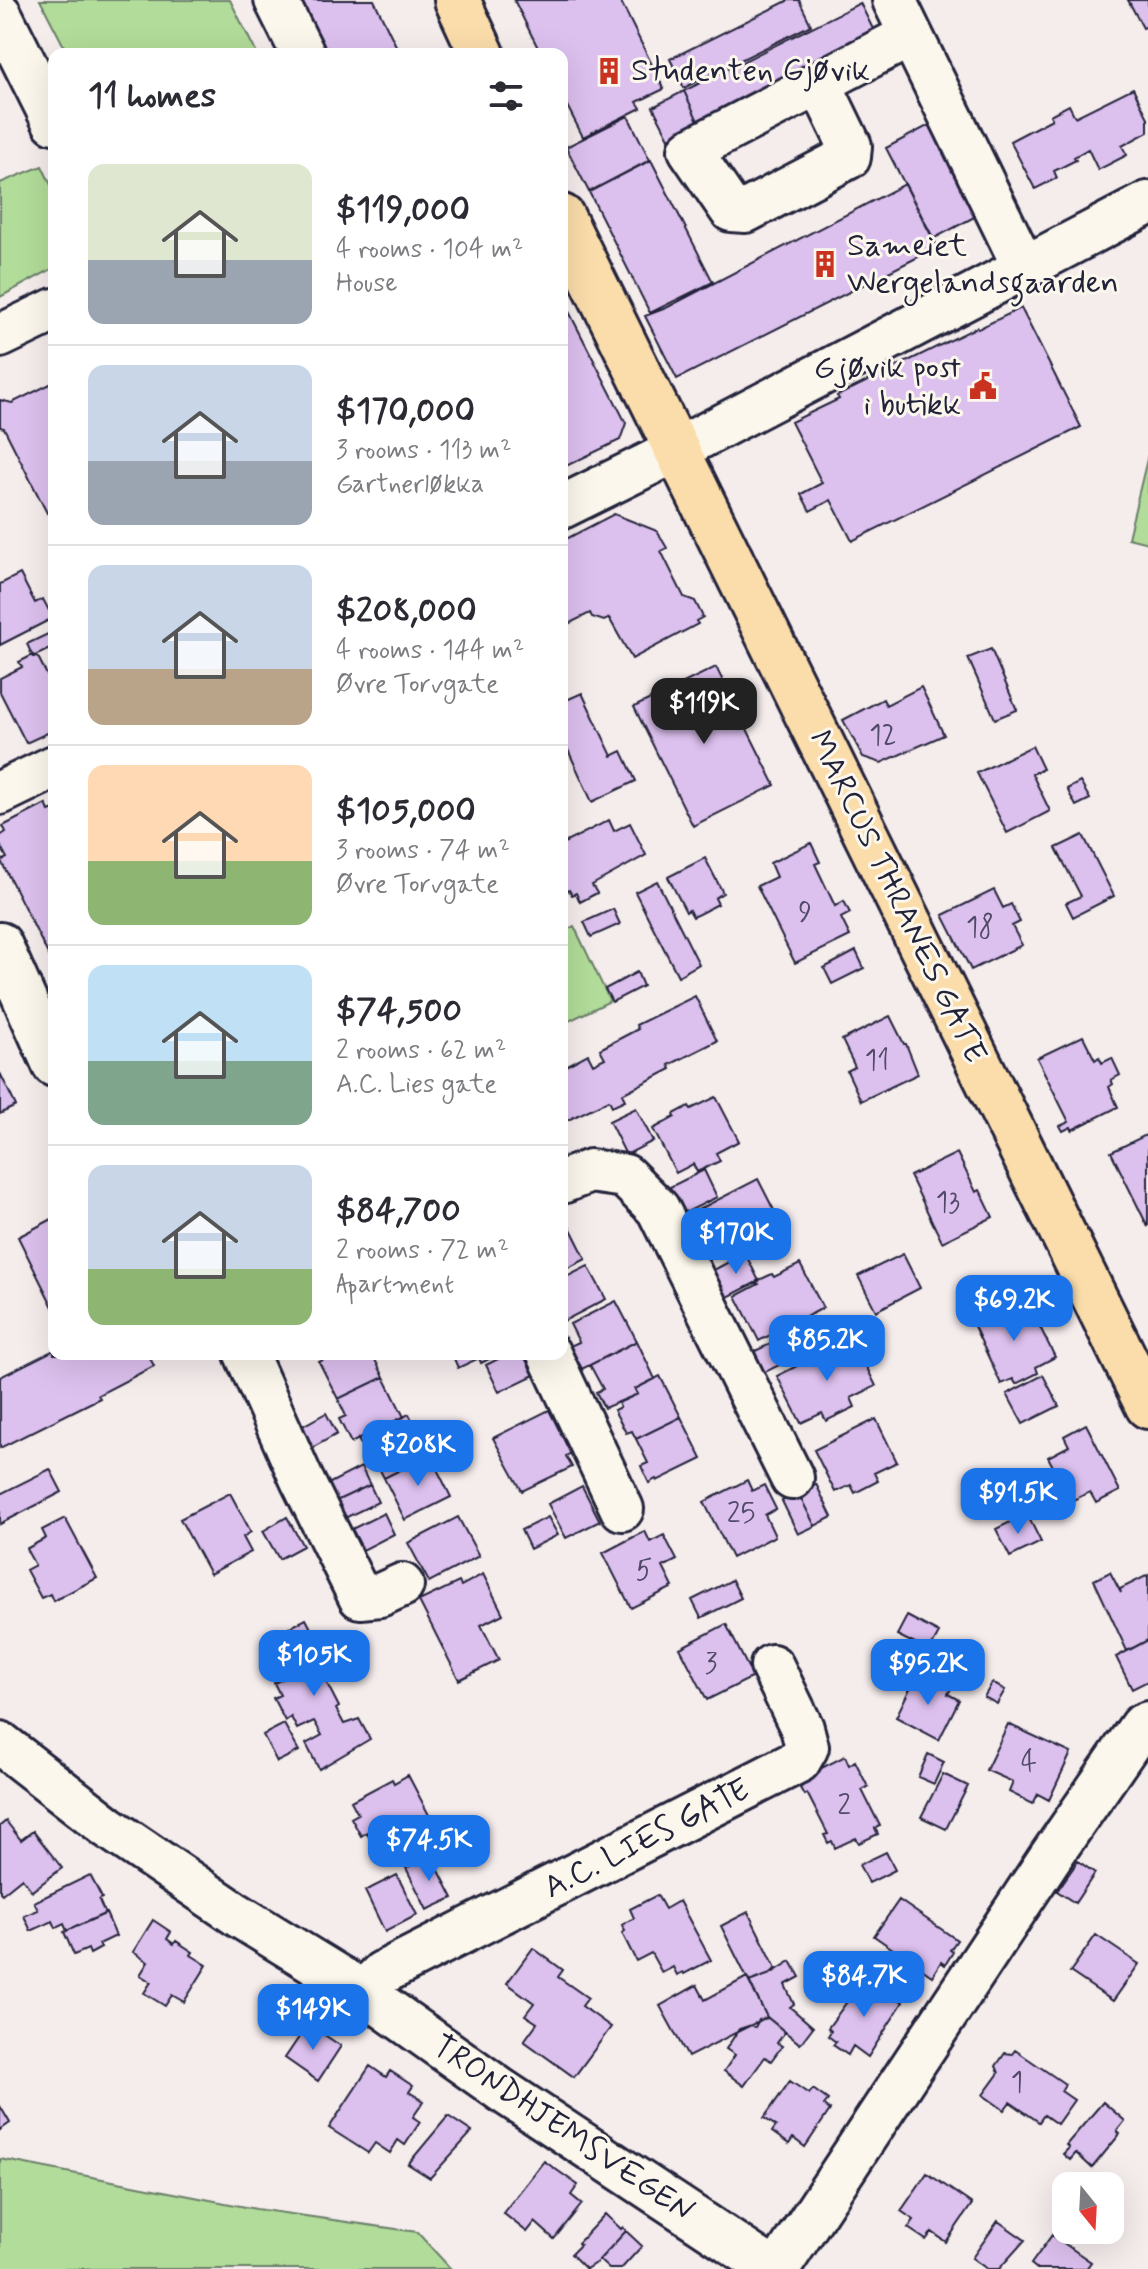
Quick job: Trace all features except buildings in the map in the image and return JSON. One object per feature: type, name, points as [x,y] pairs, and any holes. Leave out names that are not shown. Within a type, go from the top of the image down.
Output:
[{"type":"main road","points":[[457,0],[479,48]]},
{"type":"main road","name":"MARCUS THRANES GATE","points":[[568,229],[1148,1406]]},
{"type":"street","points":[[276,0],[300,48]]},
{"type":"street","points":[[0,14],[48,110]]},
{"type":"street","points":[[820,84],[902,18],[1024,267]]},
{"type":"street","points":[[568,504],[1148,203]]},
{"type":"street","points":[[0,336],[48,313]]},
{"type":"street","points":[[0,793],[48,770]]},
{"type":"street","points":[[0,944],[48,1052]]},
{"type":"street","points":[[568,1180],[590,1171],[625,1176],[658,1209],[792,1478]]},
{"type":"street","points":[[249,1360],[302,1480],[360,1597],[380,1595],[402,1585]]},
{"type":"street","points":[[552,1360],[622,1509]]},
{"type":"street","name":"A.C. LIES GATE","points":[[363,1992],[382,1973],[799,1761],[807,1747],[802,1728],[772,1666]]},
{"type":"street","points":[[778,2269],[1049,1859],[1141,1726],[1148,1723]]},
{"type":"street","name":"TRONDHJEMSVEGEN","points":[[0,1743],[108,1827],[236,1914],[363,1992],[501,2090],[772,2269]]},
{"type":"green space","points":[[40,0],[230,0],[254,48],[65,48]]},
{"type":"green space","points":[[42,166],[48,178],[48,271],[0,297],[0,183]]},
{"type":"green space","points":[[1148,455],[1148,543],[1128,538]]},
{"type":"green space","points":[[574,926],[610,1001],[568,1022],[568,929]]},
{"type":"green space","points":[[0,2159],[256,2209],[417,2232],[451,2269],[0,2269]]},
{"type":"place","name":"Studenten Gjøvik","points":[[609,71]]},
{"type":"place","name":"Sameiet Wergelandsgaarden","points":[[825,264]]},
{"type":"place","name":"Gjøvik post i butikk","points":[[983,386]]}]
